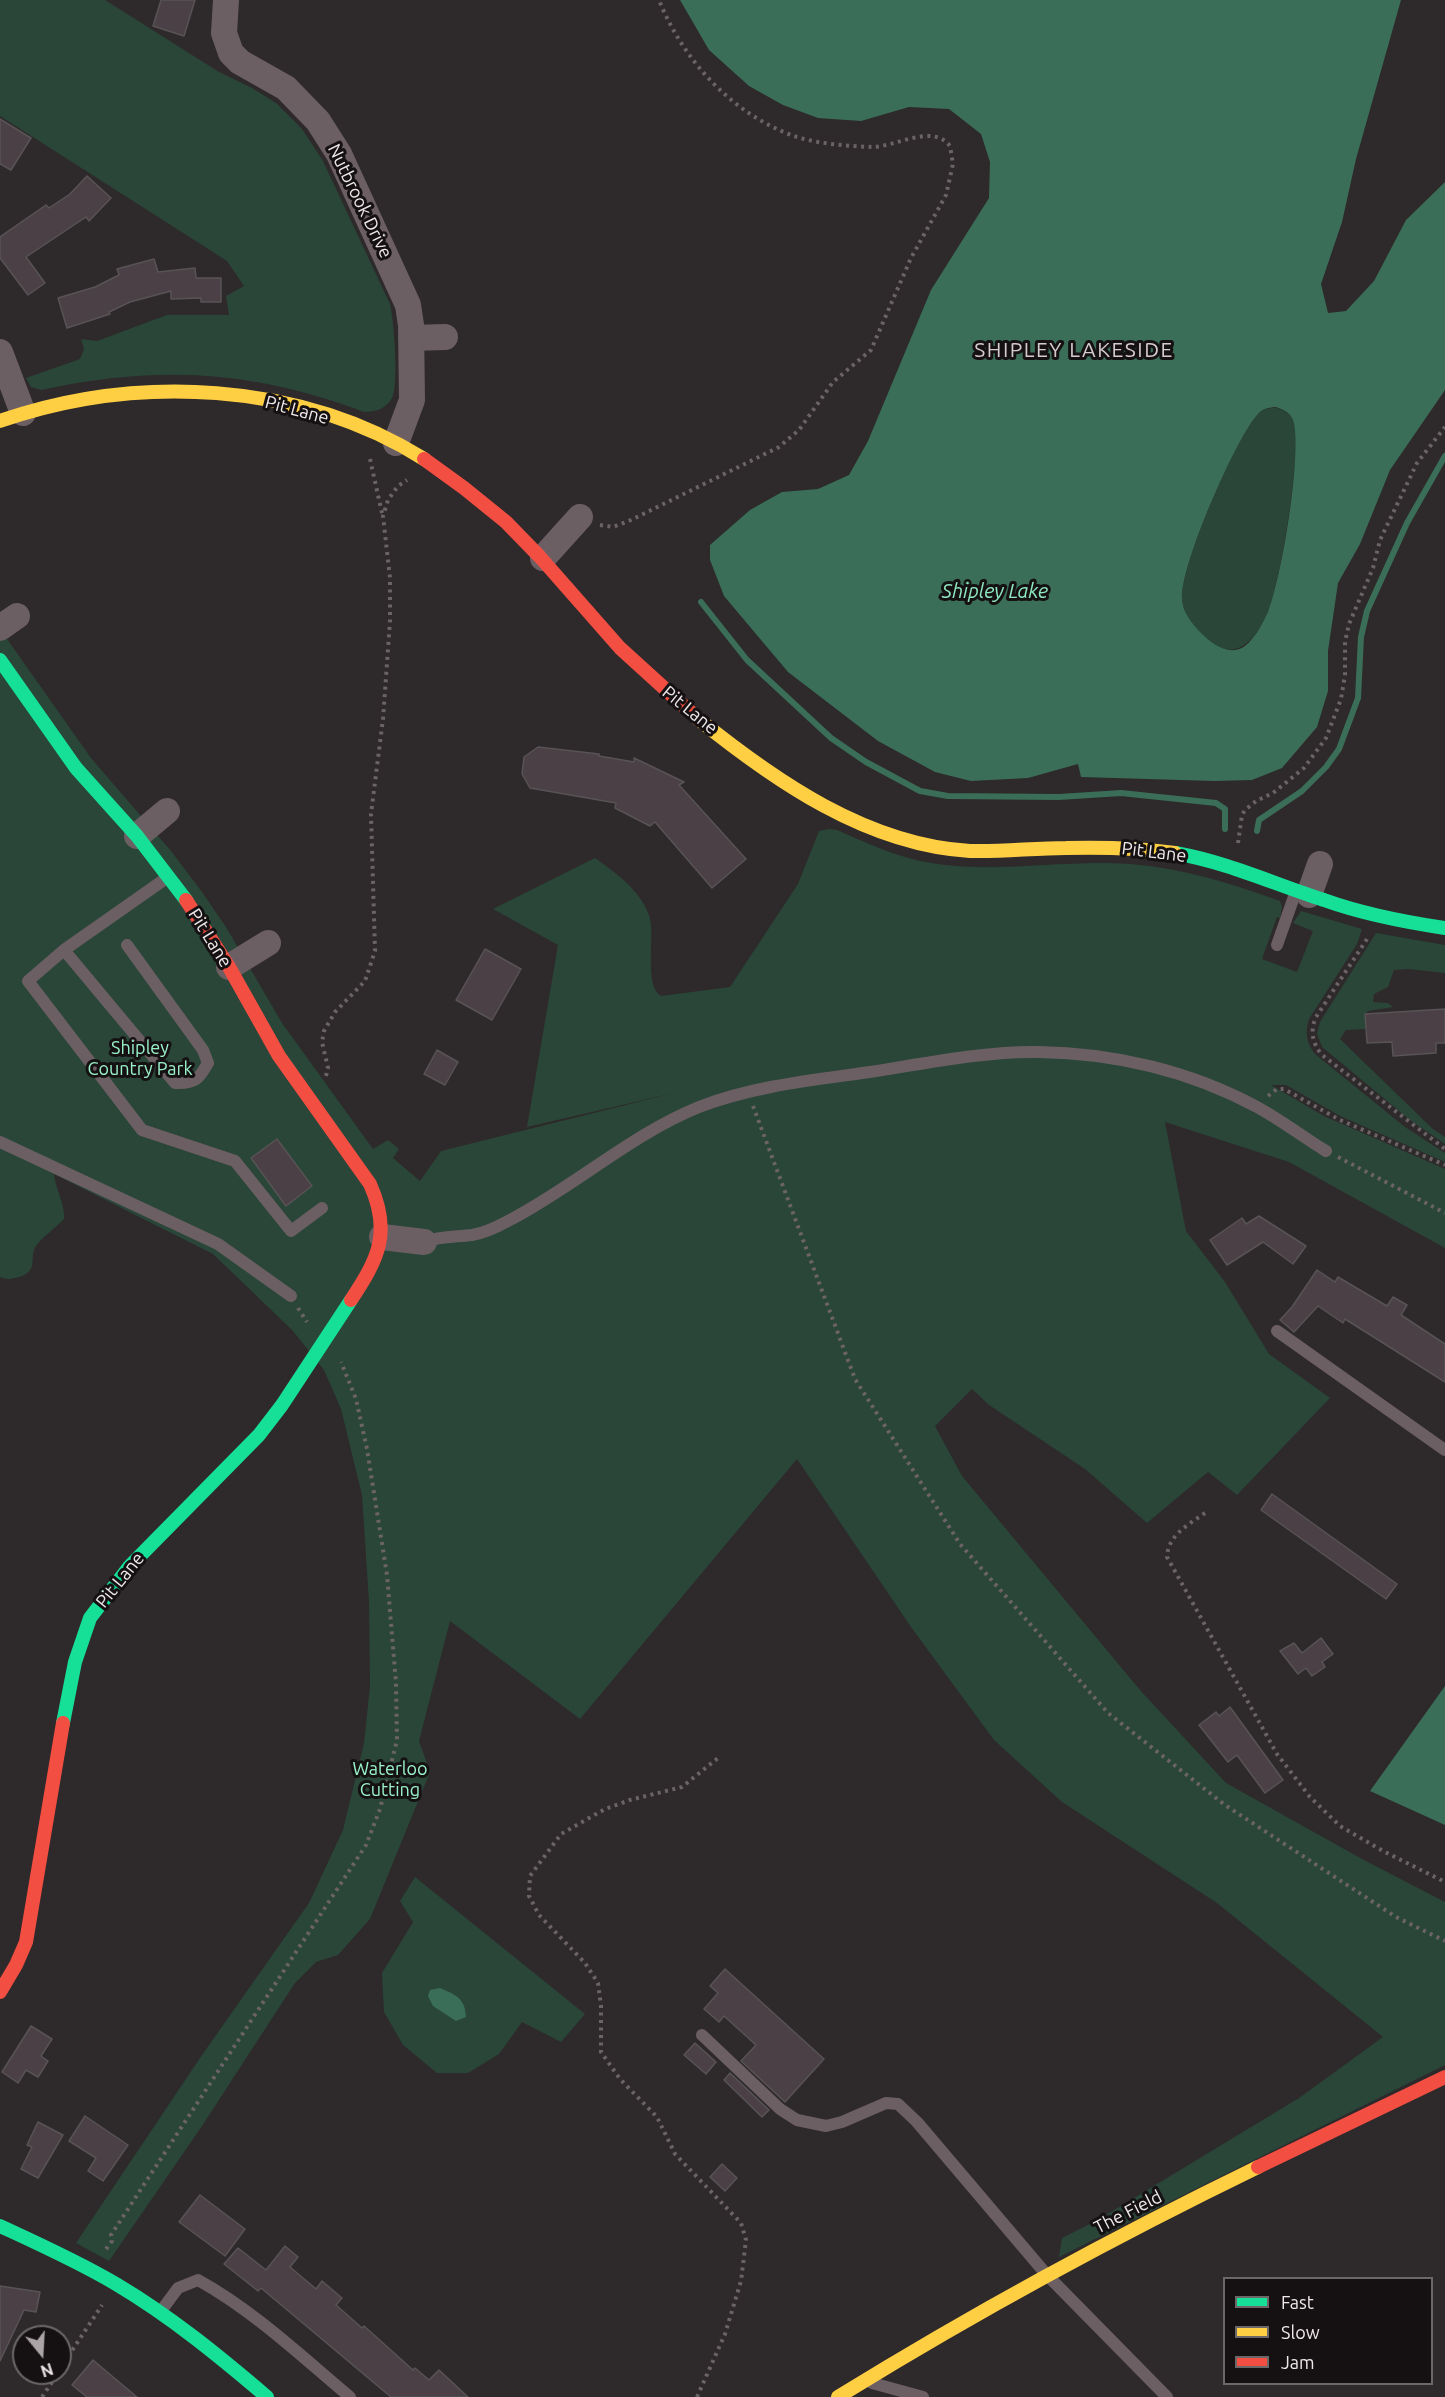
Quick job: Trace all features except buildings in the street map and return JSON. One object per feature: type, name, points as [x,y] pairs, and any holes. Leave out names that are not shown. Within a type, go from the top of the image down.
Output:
[{"type":"street","name":"Nutbrook Drive","points":[[226,0],[224,33],[233,56],[292,94],[318,121],[339,154],[403,291],[410,311],[412,400],[396,443]]},
{"type":"street","points":[[411,338],[446,337]]},
{"type":"street","points":[[0,352],[12,417]]},
{"type":"street","name":"Pit Lane","points":[[12,417],[93,398],[168,392],[207,392],[288,405],[372,432],[396,443],[429,463],[490,508],[543,558],[566,588],[621,648],[693,714],[812,798],[857,821],[890,836],[956,850],[1130,847],[1191,856],[1235,867],[1376,915],[1445,928]]},
{"type":"street","points":[[543,558],[580,517]]},
{"type":"street","name":"Pit Lane","points":[[0,660],[83,777],[169,876],[229,967],[279,1056],[370,1184],[379,1207],[382,1237],[379,1253],[370,1271],[325,1341],[259,1435],[129,1567],[98,1607],[86,1627],[75,1662],[64,1714],[26,1942],[0,1992]]},
{"type":"street","points":[[136,836],[167,811]]},
{"type":"street","points":[[1303,892],[1320,864]]},
{"type":"street","points":[[229,967],[268,943]]},
{"type":"street","points":[[382,1237],[424,1242]]},
{"type":"street","name":"The Field","points":[[838,2397],[1046,2274],[1216,2187],[1445,2078]]},
{"type":"street","points":[[0,2226],[116,2284],[160,2312],[221,2358],[267,2397]]},
{"type":"lane","points":[[169,876],[64,950],[28,981],[142,1130],[235,1161],[291,1231],[322,1208]]},
{"type":"lane","points":[[1277,945],[1303,892]]},
{"type":"lane","points":[[64,950],[175,1083],[188,1084],[200,1077],[208,1063],[203,1050],[127,945]]},
{"type":"lane","points":[[424,1242],[436,1238],[474,1234],[490,1229],[531,1208],[657,1126],[701,1107],[747,1092],[927,1063],[1037,1052],[1129,1061],[1210,1085],[1257,1107],[1326,1151]]},
{"type":"lane","points":[[0,1142],[218,1244],[291,1296]]},
{"type":"lane","points":[[1277,1331],[1445,1450]]},
{"type":"lane","points":[[702,2035],[780,2109],[797,2120],[826,2127],[886,2103],[898,2104],[917,2122],[1046,2274],[1167,2397]]},
{"type":"lane","points":[[160,2312],[178,2288],[198,2280],[219,2292],[286,2343],[350,2397]]},
{"type":"lane","points":[[864,2381],[923,2397]]},
{"type":"path","points":[[580,517],[605,527],[622,524],[761,457],[793,436],[833,382],[871,350],[911,258],[946,195],[953,171],[950,146],[939,137],[921,137],[877,147],[853,146],[795,136],[765,122],[734,101],[702,72],[670,26],[659,0]]},
{"type":"path","points":[[1235,867],[1242,815],[1245,810],[1256,801],[1273,793],[1304,768],[1319,749],[1334,721],[1344,686],[1345,642],[1348,624],[1372,568],[1380,540],[1417,463],[1445,427]]},
{"type":"path","points":[[310,1099],[325,1081],[327,1074],[322,1042],[324,1031],[335,1012],[365,981],[375,951],[371,814],[390,621],[390,578],[383,516],[371,468],[369,451],[372,432]]},
{"type":"path","points":[[383,516],[388,500],[398,486],[429,463]]},
{"type":"path","points":[[1376,915],[1362,949],[1316,1017],[1312,1029],[1314,1043],[1322,1055],[1445,1149]]},
{"type":"path","points":[[1257,1107],[1274,1090],[1284,1089],[1352,1126],[1445,1165]]},
{"type":"path","points":[[747,1092],[855,1379],[960,1544],[1108,1713],[1225,1805],[1396,1917],[1445,1941]]},
{"type":"path","points":[[1326,1151],[1445,1214]]},
{"type":"path","points":[[291,1296],[310,1328],[316,1319]]},
{"type":"path","points":[[112,2241],[111,2235],[366,1845],[380,1809],[394,1753],[397,1740],[393,1634],[385,1564],[367,1449],[356,1399],[344,1365],[325,1341]]},
{"type":"path","points":[[1205,1513],[1176,1535],[1168,1546],[1167,1557],[1276,1754],[1310,1797],[1340,1826],[1383,1851],[1445,1881]]},
{"type":"path","points":[[697,2397],[725,2334],[741,2281],[746,2240],[741,2223],[675,2154],[657,2117],[620,2079],[602,2052],[598,1983],[585,1963],[539,1915],[529,1896],[530,1876],[561,1834],[605,1809],[682,1787],[718,1758]]},
{"type":"path","points":[[72,2351],[116,2284]]},
{"type":"green space","points":[[0,0],[105,0],[219,72],[276,103],[302,129],[323,161],[390,304],[394,337],[395,380],[392,398],[387,405],[364,412],[282,387],[204,376],[125,377],[41,390],[31,387],[26,378],[80,359],[84,349],[81,339],[97,341],[167,315],[229,315],[226,296],[244,286],[227,261],[0,116]]},
{"type":"green space","points":[[1277,408],[1293,419],[1296,437],[1292,488],[1278,577],[1267,615],[1260,628],[1245,645],[1232,650],[1224,649],[1209,642],[1196,630],[1184,607],[1183,584],[1199,533],[1238,444],[1260,412]]},
{"type":"green space","points":[[0,629],[91,758],[171,851],[202,892],[226,927],[282,1023],[373,1149],[388,1140],[399,1149],[393,1158],[420,1181],[441,1151],[674,1093],[527,1127],[558,945],[493,909],[595,858],[626,883],[645,906],[651,924],[651,971],[656,990],[661,996],[730,987],[798,884],[819,831],[829,829],[837,830],[895,854],[931,863],[981,867],[1080,863],[1130,864],[1168,869],[1225,882],[1280,901],[1282,907],[1280,918],[1277,917],[1262,959],[1297,972],[1313,931],[1293,923],[1301,911],[1362,929],[1357,944],[1309,1019],[1308,1042],[1315,1054],[1405,1127],[1445,1153],[1445,1162],[1340,1116],[1286,1085],[1271,1085],[1324,1116],[1445,1169],[1445,1248],[1289,1162],[1165,1122],[1186,1231],[1225,1282],[1269,1354],[1330,1398],[1237,1495],[1208,1472],[1147,1523],[1085,1469],[989,1405],[972,1389],[935,1426],[962,1476],[1140,1690],[1226,1783],[1362,1859],[1445,1902],[1445,2065],[1059,2257],[1062,2238],[1096,2221],[1299,2098],[1383,2037],[1217,1903],[1062,1802],[994,1740],[911,1627],[797,1459],[580,1719],[450,1621],[419,1741],[430,1772],[370,1919],[338,1955],[316,1962],[295,1983],[202,2126],[109,2261],[76,2243],[202,2055],[309,1903],[343,1830],[364,1743],[370,1686],[369,1602],[362,1495],[341,1409],[324,1370],[293,1331],[213,1254],[54,1174],[64,1219],[36,1246],[29,1271],[19,1277],[7,1279],[0,1277]]},
{"type":"green space","points":[[1376,933],[1445,945],[1445,973],[1408,969],[1394,970],[1388,987],[1374,994],[1373,1002],[1388,1003],[1393,1007],[1368,1011],[1365,1015],[1366,1029],[1346,1030],[1340,1039],[1433,1129],[1445,1137],[1445,1144],[1410,1120],[1322,1047],[1317,1034],[1320,1022]]},
{"type":"green space","points":[[415,1877],[585,2014],[561,2042],[522,2022],[499,2054],[468,2073],[437,2073],[403,2045],[384,2012],[382,1973],[413,1922],[400,1901]]},
{"type":"water","name":"Shipley Lake","points":[[680,0],[1401,0],[1356,159],[1342,222],[1321,284],[1328,313],[1346,311],[1374,281],[1406,220],[1445,182],[1445,390],[1390,470],[1360,544],[1338,583],[1328,651],[1328,691],[1317,727],[1282,768],[1252,780],[1214,781],[1081,777],[1078,764],[1028,778],[971,781],[935,772],[878,741],[788,672],[724,596],[710,560],[710,545],[750,510],[782,492],[818,489],[849,475],[868,441],[931,290],[989,198],[990,162],[981,134],[949,109],[909,107],[861,121],[818,118],[783,105],[749,86],[709,50]],"holes":[[[1277,408],[1287,412],[1293,420],[1295,440],[1293,490],[1279,572],[1268,612],[1255,635],[1245,646],[1227,650],[1205,637],[1188,617],[1182,603],[1184,582],[1199,532],[1224,474],[1248,427],[1263,410]]]},
{"type":"water","points":[[1445,1686],[1445,1825],[1370,1791]]},
{"type":"water","points":[[440,1988],[462,2001],[466,2017],[456,2021],[433,2006],[428,1996],[430,1990]]},
{"type":"waterway","points":[[1257,831],[1259,820],[1302,791],[1326,767],[1339,749],[1358,698],[1361,637],[1367,611],[1407,523],[1445,456]]},
{"type":"waterway","points":[[701,602],[747,660],[831,738],[866,762],[920,791],[948,796],[1059,797],[1121,793],[1216,803],[1225,809],[1225,829]]},
{"type":"traffic: fast","points":[[0,660],[76,768],[137,836],[186,900]]},
{"type":"traffic: fast","points":[[1175,853],[1232,868],[1354,909],[1445,928]]},
{"type":"traffic: fast","points":[[63,1723],[75,1662],[90,1618],[129,1567],[259,1435],[282,1405],[351,1300]]},
{"type":"traffic: fast","points":[[0,2226],[88,2268],[136,2296],[194,2337],[267,2397]]},
{"type":"traffic: slow","points":[[0,421],[52,406],[106,396],[161,392],[216,393],[271,400],[325,414],[376,433],[424,459]]},
{"type":"traffic: slow","points":[[697,718],[758,765],[790,786],[824,806],[895,837],[932,846],[970,851],[1093,848],[1175,853]]},
{"type":"traffic: slow","points":[[838,2397],[941,2335],[1045,2277],[1258,2167]]},
{"type":"traffic: jam","points":[[424,459],[506,522],[620,648],[697,718]]},
{"type":"traffic: jam","points":[[186,900],[229,967],[279,1056],[370,1184],[380,1217],[379,1245],[375,1258],[351,1300]]},
{"type":"traffic: jam","points":[[0,1992],[26,1942],[63,1723]]},
{"type":"traffic: jam","points":[[1258,2167],[1445,2077]]},
{"type":"district","name":"SHIPLEY LAKESIDE","points":[[1074,350]]},
{"type":"park label","name":"Shipley Country Park","points":[[140,1058]]},
{"type":"park label","name":"Waterloo Cutting","points":[[390,1779]]}]
